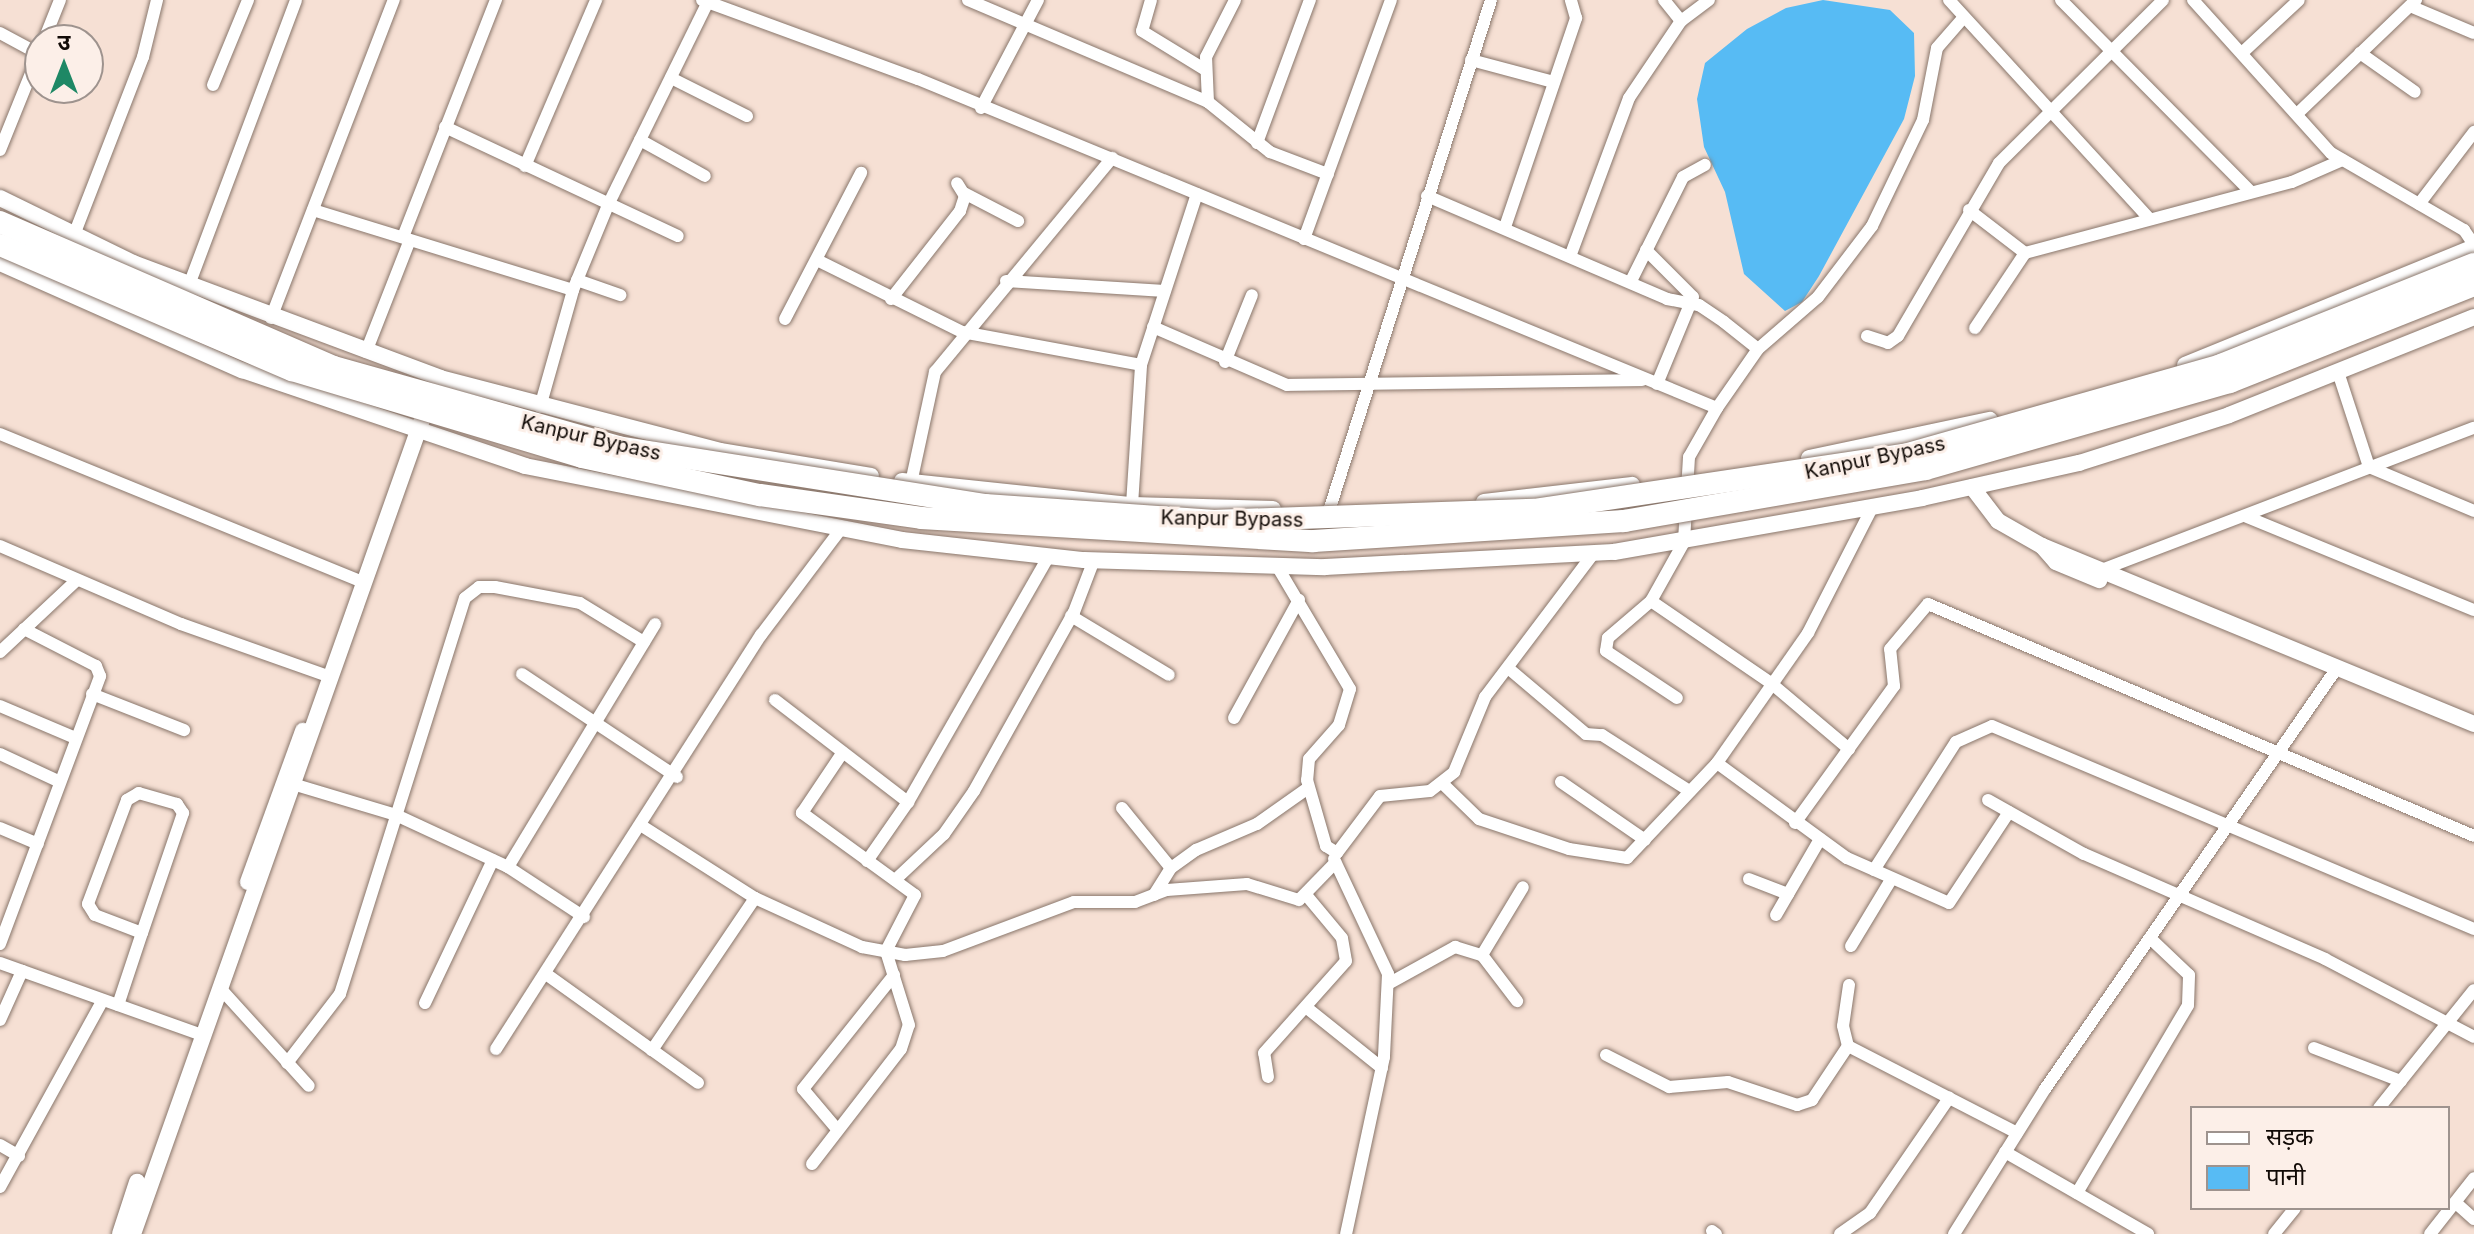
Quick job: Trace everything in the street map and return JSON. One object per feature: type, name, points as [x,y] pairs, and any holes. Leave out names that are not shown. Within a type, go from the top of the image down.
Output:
[{"type":"highway","name":"Kanpur Bypass","points":[[0,222],[334,367],[604,444],[888,493],[1211,521],[1534,510],[1904,455],[2221,365],[2474,264]]},
{"type":"highway","name":"Kanpur Bypass","points":[[0,245],[292,370],[582,457],[760,495],[921,518],[1313,541],[1624,521],[1926,469],[2230,382],[2474,285]]},
{"type":"main road","points":[[0,198],[74,235],[189,285],[366,352],[440,378],[540,407],[720,451],[911,483],[1132,505],[1329,511],[1479,503],[1686,478],[2038,410],[2194,362],[2474,246]]},
{"type":"main road","points":[[0,263],[242,370],[413,432],[525,466],[841,529],[1094,560],[1277,566],[1593,554],[1684,542],[1872,508],[2079,463],[2339,375],[2474,317]]},
{"type":"main road","points":[[133,1234],[197,1033],[220,988],[413,432],[440,378]]},
{"type":"main road","points":[[1972,487],[1998,521],[2042,546],[2056,562],[2095,573],[2334,672],[2474,735]]},
{"type":"main road","points":[[2334,672],[2474,724]]},
{"type":"main road","points":[[120,1234],[290,783]]},
{"type":"street","points":[[50,24],[60,0]]},
{"type":"street","points":[[74,235],[143,57],[157,0]]},
{"type":"street","points":[[213,85],[248,0]]},
{"type":"street","points":[[189,285],[296,0]]},
{"type":"street","points":[[271,318],[394,0]]},
{"type":"street","points":[[366,352],[445,127],[496,0]]},
{"type":"street","points":[[525,166],[596,0]]},
{"type":"street","points":[[968,0],[1208,102],[1257,143],[1328,174]]},
{"type":"street","points":[[981,108],[1023,23],[1038,0]]},
{"type":"street","points":[[1151,0],[1142,31],[1204,69]]},
{"type":"street","points":[[1208,102],[1204,69],[1235,0]]},
{"type":"street","points":[[1257,143],[1310,0]]},
{"type":"street","points":[[1304,239],[1391,0]]},
{"type":"street","points":[[1329,511],[1363,387],[1491,0]]},
{"type":"street","points":[[1505,227],[1550,81],[1576,18],[1571,0]]},
{"type":"street","points":[[1664,0],[1681,21]]},
{"type":"street","points":[[1571,254],[1612,131],[1681,21],[1709,0]]},
{"type":"street","points":[[1949,0],[2048,112],[2150,219]]},
{"type":"street","points":[[2061,0],[2108,51],[2250,191]]},
{"type":"street","points":[[1867,336],[1888,343],[1898,336],[1969,210],[2014,144],[2163,0]]},
{"type":"street","points":[[2193,0],[2342,160],[2464,230],[2474,246]]},
{"type":"street","points":[[2243,52],[2299,0]]},
{"type":"street","points":[[540,407],[575,285],[608,205],[707,1],[1112,158],[1398,279],[1717,408]]},
{"type":"street","points":[[2297,114],[2413,3],[2474,33]]},
{"type":"street","points":[[1677,698],[1609,656],[1604,645],[1651,601],[1684,542],[1689,457],[1717,408],[1758,349],[1818,297],[1872,226],[1923,120],[1937,48],[1963,18]]},
{"type":"street","points":[[0,33],[24,45]]},
{"type":"street","points":[[2360,53],[2415,92]]},
{"type":"street","points":[[1471,60],[1550,81]]},
{"type":"street","points":[[671,78],[747,116]]},
{"type":"street","points":[[0,150],[24,90]]},
{"type":"street","points":[[445,127],[678,236]]},
{"type":"street","points":[[2419,204],[2474,132]]},
{"type":"street","points":[[640,140],[705,176]]},
{"type":"street","points":[[911,483],[927,385],[962,332],[1112,158]]},
{"type":"street","points":[[1975,328],[2025,253],[2250,191],[2342,160]]},
{"type":"street","points":[[1631,281],[1683,177],[1705,165]]},
{"type":"street","points":[[785,319],[861,173]]},
{"type":"street","points":[[891,299],[960,211],[960,188],[1018,221]]},
{"type":"street","points":[[1132,505],[1141,365],[1197,194]]},
{"type":"street","points":[[1427,196],[1631,281],[1693,303],[1758,349]]},
{"type":"street","points":[[313,210],[620,295]]},
{"type":"street","points":[[1969,210],[2025,253]]},
{"type":"street","points":[[1646,250],[1686,284],[1693,303],[1652,382]]},
{"type":"street","points":[[817,260],[962,332],[1141,365]]},
{"type":"street","points":[[1006,281],[1165,291]]},
{"type":"street","points":[[1225,362],[1252,295]]},
{"type":"street","points":[[1153,327],[1225,362],[1287,385],[1363,387],[1652,382]]},
{"type":"street","points":[[2339,375],[2369,467],[2474,511]]},
{"type":"street","points":[[2095,573],[2474,428]]},
{"type":"street","points":[[0,434],[362,582]]},
{"type":"street","points":[[1442,783],[1479,819],[1569,849],[1618,860],[1645,840],[1688,790],[1717,763],[1808,633],[1872,508]]},
{"type":"street","points":[[2247,517],[2474,610]]},
{"type":"street","points":[[496,1049],[677,777],[761,635],[841,529]]},
{"type":"street","points":[[0,546],[76,581],[328,676]]},
{"type":"street","points":[[642,826],[755,898],[886,951],[943,951],[1061,904],[1247,884],[1299,900],[1307,896],[1333,858],[1345,848],[1380,796],[1442,783],[1462,758],[1468,725],[1593,554]]},
{"type":"street","points":[[867,861],[908,802],[1049,556]]},
{"type":"street","points":[[895,880],[944,834],[974,791],[1071,616],[1094,560]]},
{"type":"street","points":[[1277,566],[1350,689],[1339,725],[1309,759],[1308,788],[1333,858],[1375,933],[1388,984],[1382,1068],[1346,1234]]},
{"type":"street","points":[[0,652],[76,581]]},
{"type":"street","points":[[287,1063],[340,994],[465,598],[479,587],[580,603],[644,642]]},
{"type":"street","points":[[1234,718],[1299,600]]},
{"type":"street","points":[[1651,601],[1772,684],[1849,749]]},
{"type":"street","points":[[1795,823],[1894,686],[1890,649],[1928,604],[2474,836]]},
{"type":"street","points":[[1071,616],[1169,675]]},
{"type":"street","points":[[508,867],[594,720],[655,624]]},
{"type":"street","points":[[0,944],[38,844],[73,737],[92,694],[96,666],[24,629]]},
{"type":"street","points":[[1508,668],[1586,734],[1602,735],[1688,790]]},
{"type":"street","points":[[1954,1234],[2017,1133],[2334,672]]},
{"type":"street","points":[[522,674],[677,777]]},
{"type":"street","points":[[92,694],[184,730]]},
{"type":"street","points":[[775,700],[908,802]]},
{"type":"street","points":[[0,706],[73,737]]},
{"type":"street","points":[[1874,870],[1956,742],[1983,726],[2474,929]]},
{"type":"street","points":[[812,1164],[908,1032],[886,951],[916,900],[895,880],[802,813],[843,752]]},
{"type":"street","points":[[0,754],[58,781]]},
{"type":"street","points":[[1717,763],[1820,839],[1874,870],[1949,903],[2009,812]]},
{"type":"street","points":[[1561,782],[1645,840]]},
{"type":"street","points":[[290,783],[396,815],[508,867],[584,917]]},
{"type":"street","points":[[1154,895],[1171,868],[1257,824],[1308,788]]},
{"type":"street","points":[[118,1005],[183,813],[177,804],[139,793],[127,800],[88,904],[95,915],[142,933]]},
{"type":"street","points":[[1988,800],[2084,854],[2181,894],[2450,1020],[2474,1037]]},
{"type":"street","points":[[1122,808],[1171,868]]},
{"type":"street","points":[[0,828],[38,844]]},
{"type":"street","points":[[1776,915],[1820,839]]},
{"type":"street","points":[[425,1003],[493,860]]},
{"type":"street","points":[[1851,946],[1892,878]]},
{"type":"street","points":[[1749,879],[1788,894]]},
{"type":"street","points":[[1482,955],[1523,887]]},
{"type":"street","points":[[1268,1077],[1264,1053],[1346,961],[1342,938],[1307,896]]},
{"type":"street","points":[[652,1050],[755,898]]},
{"type":"street","points":[[2077,1193],[2188,1005],[2189,975],[2150,938]]},
{"type":"street","points":[[1388,984],[1445,949],[1482,955],[1517,1001]]},
{"type":"street","points":[[0,963],[197,1033]]},
{"type":"street","points":[[0,1020],[22,971]]},
{"type":"street","points":[[546,974],[698,1083]]},
{"type":"street","points":[[836,1128],[805,1096],[804,1086],[894,975]]},
{"type":"street","points":[[1606,1055],[1669,1087],[1728,1082],[1797,1105],[1812,1100],[1848,1046],[1843,1026],[1849,985]]},
{"type":"street","points":[[220,988],[309,1086]]},
{"type":"street","points":[[2381,1106],[2474,990]]},
{"type":"street","points":[[0,1187],[103,1000]]},
{"type":"street","points":[[1307,1008],[1382,1068]]},
{"type":"street","points":[[1848,1046],[2017,1133]]},
{"type":"street","points":[[2314,1048],[2401,1081]]},
{"type":"street","points":[[1840,1234],[1870,1213],[1949,1098]]},
{"type":"street","points":[[0,1145],[19,1156]]},
{"type":"street","points":[[2005,1152],[2148,1234]]},
{"type":"street","points":[[2430,1234],[2474,1178]]},
{"type":"street","points":[[2456,1203],[2474,1219]]},
{"type":"street","points":[[2274,1234],[2293,1210]]},
{"type":"water","points":[[1823,0],[1890,10],[1914,33],[1915,76],[1904,119],[1819,276],[1802,302],[1785,311],[1744,274],[1725,192],[1704,147],[1697,99],[1705,63],[1747,29],[1786,8]]}]
